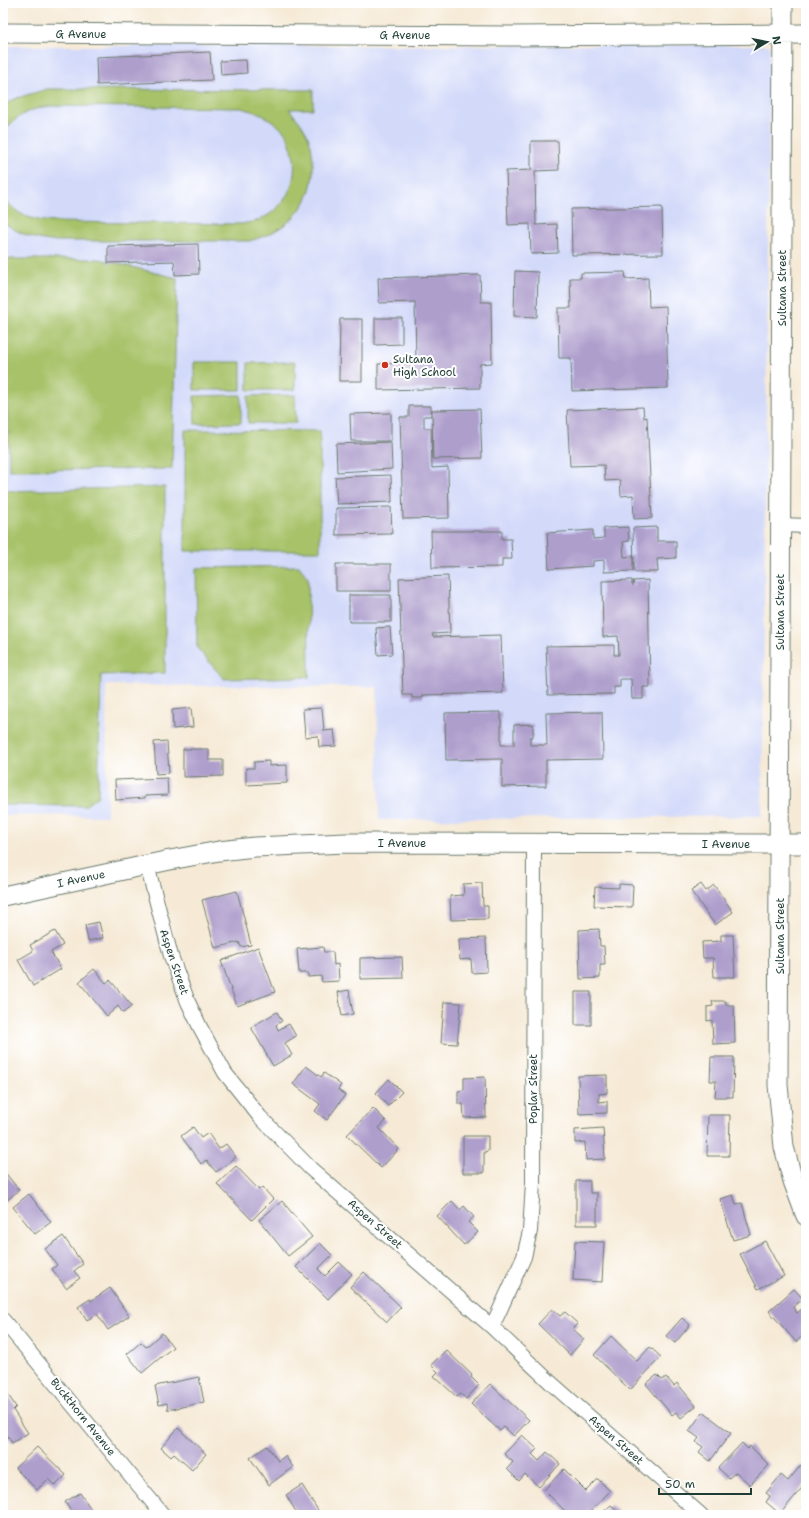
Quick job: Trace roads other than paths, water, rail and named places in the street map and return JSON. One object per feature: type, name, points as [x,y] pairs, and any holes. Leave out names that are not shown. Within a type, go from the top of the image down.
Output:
[{"type":"street","name":"Sultana Street","points":[[783,3],[778,1085],[784,1147],[793,1181],[806,1216]]},
{"type":"street","name":"G Avenue","points":[[3,33],[484,36],[806,34]]},
{"type":"street","points":[[781,525],[806,526]]},
{"type":"street","name":"I Avenue","points":[[3,896],[219,851],[263,846],[346,842],[806,844]]},
{"type":"street","name":"Poplar Street","points":[[492,1327],[524,1257],[530,1232],[533,1183],[534,844]]},
{"type":"street","name":"Aspen Street","points":[[147,865],[170,956],[200,1027],[225,1073],[260,1117],[311,1168],[492,1327],[550,1382],[701,1515]]},
{"type":"street","name":"Buckthorn Avenue","points":[[3,1320],[163,1515]]},
{"type":"place","name":"Sultana High School","points":[[385,365]]}]
